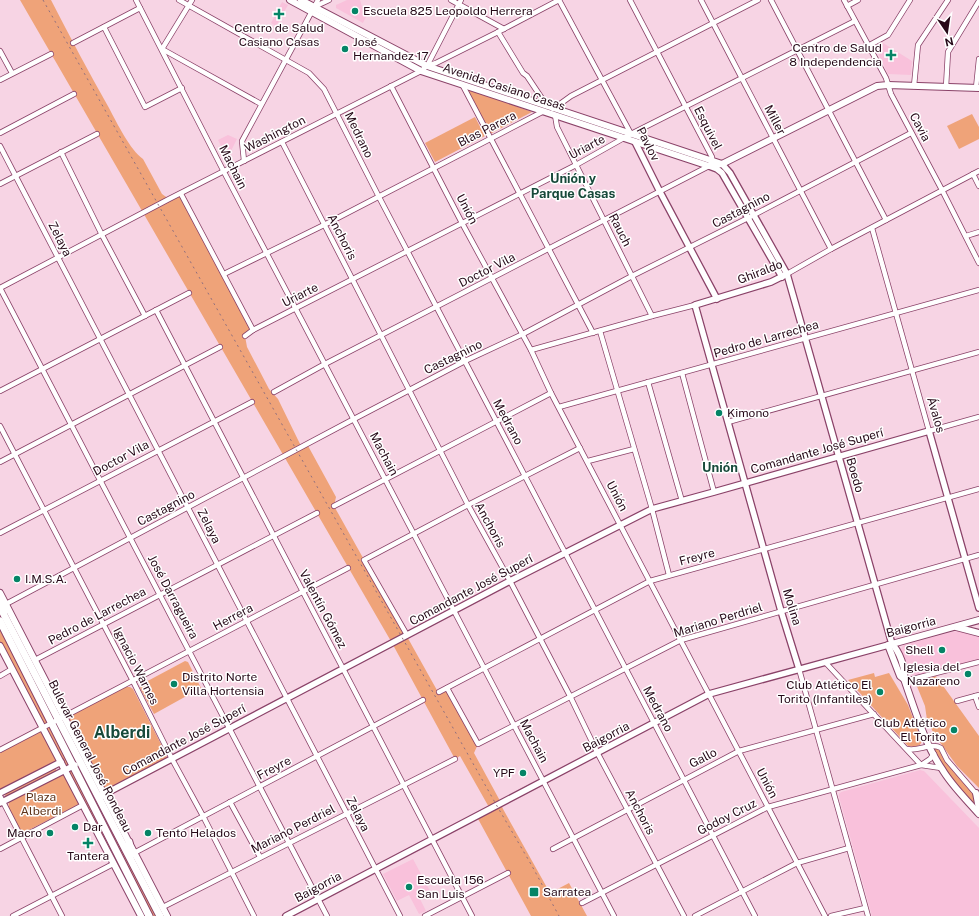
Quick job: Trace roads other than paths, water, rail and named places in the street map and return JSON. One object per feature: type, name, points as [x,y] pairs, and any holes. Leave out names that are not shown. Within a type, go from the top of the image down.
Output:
[{"type":"main road","name":"Avenida Casiano Casas","points":[[290,0],[313,9],[427,66],[548,109],[556,116],[635,142],[710,163],[722,164]]},
{"type":"main road","name":"Avenida Casiano Casas","points":[[301,0],[313,9],[421,71],[631,134],[710,163]]},
{"type":"main road","points":[[722,164],[877,86],[888,85],[978,88]]},
{"type":"main road","name":"Bulevar General José Rondeau","points":[[0,593],[3,606],[3,619],[80,762],[128,842],[167,916]]},
{"type":"main road","points":[[0,598],[3,619]]},
{"type":"main road","name":"Bulevar General José Rondeau","points":[[3,606],[35,660],[58,720]]},
{"type":"main road","name":"Baigorria","points":[[890,644],[979,620]]},
{"type":"main road","name":"Baigorria","points":[[954,626],[979,633]]},
{"type":"main road","name":"Boedo","points":[[890,644],[900,676],[905,680],[930,746],[941,768],[953,785],[979,814]]},
{"type":"main road","points":[[0,646],[140,916]]},
{"type":"main road","name":"Bulevar General José Rondeau","points":[[80,762],[91,801],[149,916]]},
{"type":"main road","points":[[977,795],[979,809]]},
{"type":"main road","name":"Bulevar General José Rondeau","points":[[101,796],[160,916]]},
{"type":"main road","points":[[128,842],[134,865]]},
{"type":"main road","points":[[142,902],[146,916]]},
{"type":"street","name":"Machain","points":[[136,0],[224,172],[268,253],[614,916]]},
{"type":"street","name":"Medrano","points":[[179,0],[309,73],[324,89],[338,113],[407,251],[754,916]]},
{"type":"street","points":[[192,0],[162,50],[261,104]]},
{"type":"street","points":[[312,0],[313,9]]},
{"type":"street","points":[[244,161],[242,141],[318,0]]},
{"type":"street","points":[[313,9],[329,0]]},
{"type":"street","points":[[451,0],[460,2],[504,29]]},
{"type":"street","name":"Washington","points":[[0,288],[421,71],[427,66],[504,29],[559,0]]},
{"type":"street","name":"Pavlov","points":[[559,0],[717,299]]},
{"type":"street","name":"Esquivel","points":[[630,0],[712,157],[710,163],[722,173],[751,216]]},
{"type":"street","name":"Miller","points":[[701,0],[831,249]]},
{"type":"street","name":"Blas Parera","points":[[224,274],[434,168],[758,0]]},
{"type":"street","points":[[772,0],[886,220]]},
{"type":"street","name":"Cavia","points":[[844,0],[979,263]]},
{"type":"street","points":[[847,6],[858,0]]},
{"type":"street","points":[[868,46],[888,35],[910,0]]},
{"type":"street","points":[[914,86],[918,45],[948,0]]},
{"type":"street","points":[[946,87],[948,52],[979,0]]},
{"type":"street","points":[[427,66],[460,2]]},
{"type":"street","points":[[73,43],[140,8]]},
{"type":"street","name":"Uriarte","points":[[245,336],[253,330],[353,280],[462,222],[576,165],[631,134],[686,108],[855,21]]},
{"type":"street","points":[[104,27],[145,107],[182,88]]},
{"type":"street","points":[[498,32],[523,73],[527,76],[543,99],[548,109]]},
{"type":"street","points":[[0,51],[12,73]]},
{"type":"street","points":[[0,80],[51,54]]},
{"type":"street","points":[[978,88],[979,59]]},
{"type":"street","points":[[462,84],[593,333]]},
{"type":"street","name":"Unión","points":[[391,86],[462,222],[523,334],[580,448],[825,916]]},
{"type":"street","points":[[0,133],[74,94]]},
{"type":"street","name":"Rauch","points":[[556,116],[557,128],[652,316]]},
{"type":"street","name":"Castagnino","points":[[3,606],[409,390],[465,361],[523,334],[632,276],[690,248],[912,132]]},
{"type":"street","points":[[0,184],[97,134]]},
{"type":"street","name":"Anchoris","points":[[282,142],[468,505],[540,638],[598,754],[684,916]]},
{"type":"street","name":"Zelaya","points":[[0,146],[400,916]]},
{"type":"street","points":[[61,152],[102,235],[145,316]]},
{"type":"street","name":"Doctor Vila","points":[[274,392],[660,192],[710,163]]},
{"type":"street","name":"Esquivel","points":[[722,164],[730,173],[751,216],[785,276]]},
{"type":"street","name":"Ghiraldo","points":[[531,350],[717,299],[785,276],[831,249],[979,171]]},
{"type":"street","points":[[972,174],[979,186]]},
{"type":"street","points":[[181,194],[253,330]]},
{"type":"street","name":"Ávalos","points":[[872,228],[979,608]]},
{"type":"street","points":[[966,236],[979,232]]},
{"type":"street","name":"Boedo","points":[[785,276],[822,396],[875,584],[890,644]]},
{"type":"street","name":"José Darragueira","points":[[0,288],[327,916]]},
{"type":"street","name":"Pedro de Larrechea","points":[[559,407],[979,290]]},
{"type":"street","points":[[0,391],[189,293]]},
{"type":"street","name":"Molina","points":[[696,305],[868,916]]},
{"type":"street","name":"Valentín Gómez","points":[[156,310],[472,916]]},
{"type":"street","points":[[600,331],[670,575]]},
{"type":"street","points":[[0,462],[220,347]]},
{"type":"street","points":[[728,422],[979,352]]},
{"type":"street","points":[[682,373],[714,492]]},
{"type":"street","points":[[648,382],[682,501]]},
{"type":"street","points":[[334,506],[551,392]]},
{"type":"street","name":"Doctor Vila","points":[[0,533],[252,402]]},
{"type":"street","name":"Comandante José Superí","points":[[0,849],[510,581],[652,509],[979,417]]},
{"type":"street","name":"Ignacio Warnes","points":[[0,426],[254,916]]},
{"type":"street","points":[[407,635],[364,560],[580,448]]},
{"type":"street","points":[[588,462],[634,449]]},
{"type":"street","name":"Freyre","points":[[438,692],[650,581],[979,489]]},
{"type":"street","name":"Pedro de Larrechea","points":[[35,660],[317,513]]},
{"type":"street","name":"Mariano Perdriel","points":[[447,688],[478,744],[681,640],[979,555]]},
{"type":"street","name":"Herrera","points":[[0,750],[348,568]]},
{"type":"street","name":"Baigorria","points":[[286,916],[598,754],[710,694],[890,644]]},
{"type":"street","points":[[825,662],[921,765],[941,768]]},
{"type":"street","points":[[905,680],[979,662]]},
{"type":"street","points":[[0,676],[12,669]]},
{"type":"street","points":[[957,701],[977,695],[979,707]]},
{"type":"street","name":"Freyre","points":[[134,853],[423,700]]},
{"type":"street","name":"Gallo","points":[[553,849],[739,751],[874,714]]},
{"type":"street","points":[[907,749],[911,750],[938,746],[941,748],[947,760],[977,795]]},
{"type":"street","name":"Godoy Cruz","points":[[582,903],[768,807],[921,765],[930,759],[934,754]]},
{"type":"street","name":"Mariano Perdriel","points":[[162,907],[455,759]]},
{"type":"street","points":[[0,793],[61,762]]},
{"type":"street","points":[[2,803],[80,762]]},
{"type":"street","points":[[0,796],[2,803],[22,838],[62,916]]},
{"type":"street","points":[[230,802],[260,857]]},
{"type":"street","points":[[695,916],[798,863],[849,848]]},
{"type":"street","points":[[13,916],[113,864]]},
{"type":"street","points":[[425,916],[508,873]]},
{"type":"street","points":[[831,916],[865,908]]},
{"type":"railway","points":[[43,0],[559,916]]},
{"type":"place","name":"Escuela 825 Leopoldo Herrera","points":[[355,11]]},
{"type":"place","name":"Centro de Salud Casiano Casas","points":[[279,14]]},
{"type":"place","name":"José Hernandez 17","points":[[345,49]]},
{"type":"place","name":"Centro de Salud 8 Independencia","points":[[891,55]]},
{"type":"place","name":"Kimono","points":[[719,413]]},
{"type":"place","name":"I.M.S.A.","points":[[17,579]]},
{"type":"place","name":"Shell","points":[[942,650]]},
{"type":"place","name":"Iglesia del Nazareno","points":[[968,674]]},
{"type":"place","name":"Distrito Norte Villa Hortensia","points":[[174,684]]},
{"type":"place","name":"Club Atlético El Torito (Infantiles)","points":[[880,692]]},
{"type":"place","name":"Club Atlético El Torito","points":[[954,730]]},
{"type":"place","name":"YPF","points":[[523,773]]},
{"type":"place","name":"Dar","points":[[75,827]]},
{"type":"place","name":"Macro","points":[[50,833]]},
{"type":"place","name":"Tento Helados","points":[[148,833]]},
{"type":"place","name":"Tantera","points":[[88,843]]},
{"type":"place","name":"Escuela 156 San Luis","points":[[409,887]]},
{"type":"place","name":"Sarratea","points":[[534,892]]},
{"type":"district","name":"Unión y Parque Casas","points":[[573,186]]},
{"type":"district","name":"Unión","points":[[720,467]]},
{"type":"district","name":"Alberdi","points":[[122,732]]},
{"type":"park label","name":"Plaza Alberdi","points":[[41,804]]}]
